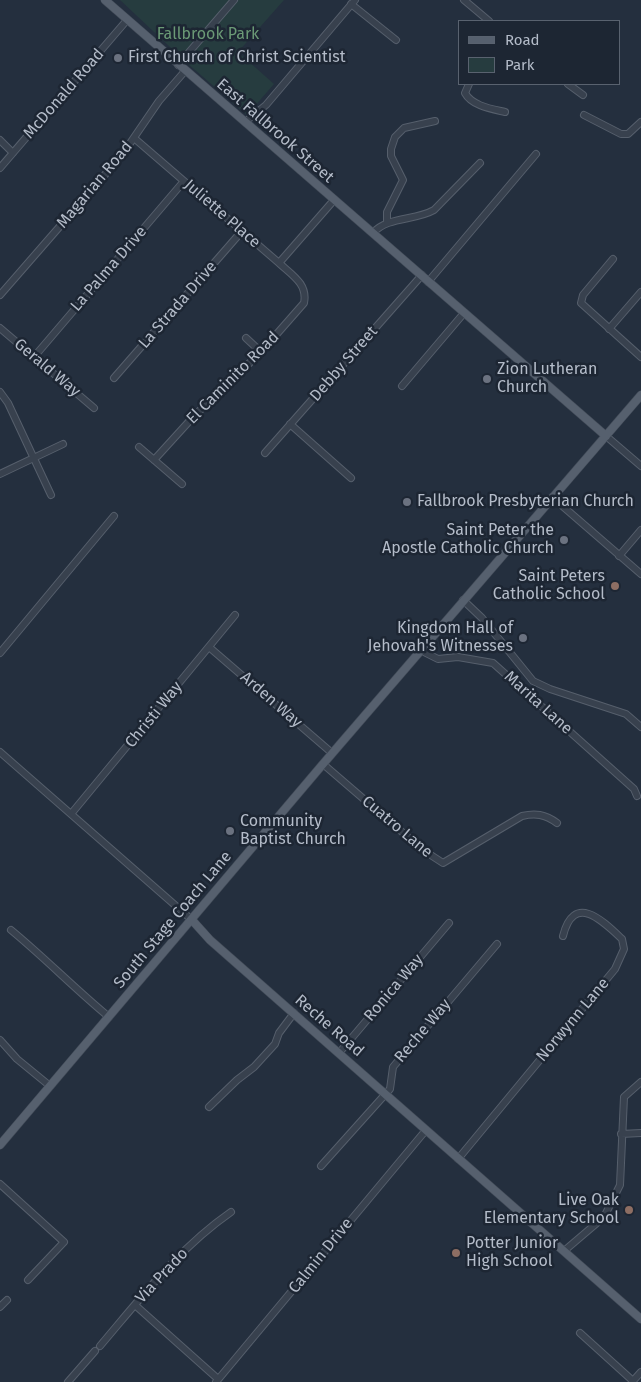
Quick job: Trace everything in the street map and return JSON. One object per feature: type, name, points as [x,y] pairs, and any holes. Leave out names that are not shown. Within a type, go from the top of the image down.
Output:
[{"type":"main road","name":"East Fallbrook Street","points":[[104,0],[606,436]]},
{"type":"main road","name":"South Stage Coach Lane","points":[[0,1144],[420,650],[641,395]]},
{"type":"main road","name":"Reche Road","points":[[192,920],[210,940],[641,1318]]},
{"type":"street","points":[[178,65],[234,0]]},
{"type":"street","points":[[464,0],[488,20]]},
{"type":"street","points":[[245,122],[266,105],[353,2],[396,40]]},
{"type":"street","name":"McDonald Road","points":[[0,168],[127,20]]},
{"type":"street","name":"Magarian Road","points":[[0,295],[122,155],[160,101],[185,71]]},
{"type":"street","points":[[469,85],[465,93],[466,96],[480,105],[506,112]]},
{"type":"street","points":[[569,85],[583,95]]},
{"type":"street","points":[[584,115],[621,134],[631,132],[641,122]]},
{"type":"street","points":[[387,223],[387,212],[403,180],[391,156],[391,149],[396,138],[404,128],[434,121]]},
{"type":"street","name":"Juliette Place","points":[[134,138],[279,263],[302,284],[306,293]]},
{"type":"street","points":[[0,140],[13,153]]},
{"type":"street","points":[[428,282],[536,154]]},
{"type":"street","points":[[373,233],[387,223],[425,215],[434,210],[480,163]]},
{"type":"street","name":"La Palma Drive","points":[[34,357],[184,182]]},
{"type":"street","points":[[279,263],[334,200]]},
{"type":"street","name":"La Strada Drive","points":[[114,378],[242,232]]},
{"type":"street","points":[[613,259],[581,300],[583,306],[641,356]]},
{"type":"street","name":"Debby Street","points":[[265,453],[422,276]]},
{"type":"street","points":[[609,329],[641,292]]},
{"type":"street","name":"El Caminito Road","points":[[154,460],[194,416],[261,352],[304,303],[306,293]]},
{"type":"street","points":[[402,386],[464,312]]},
{"type":"street","name":"Gerald Way","points":[[0,328],[94,408]]},
{"type":"street","points":[[246,338],[261,352]]},
{"type":"street","points":[[0,392],[8,403],[51,495]]},
{"type":"street","points":[[290,424],[351,478]]},
{"type":"street","name":"East Fallbrook Street","points":[[606,436],[641,466]]},
{"type":"street","points":[[0,474],[63,444]]},
{"type":"street","points":[[139,448],[182,484]]},
{"type":"street","points":[[552,497],[641,574]]},
{"type":"street","points":[[0,653],[114,516]]},
{"type":"street","points":[[619,556],[641,530]]},
{"type":"street","points":[[463,600],[482,618],[533,681],[550,689],[626,714],[641,727]]},
{"type":"street","name":"Christi Way","points":[[70,814],[235,615]]},
{"type":"street","name":"Arden Way","points":[[210,646],[332,753]]},
{"type":"street","name":"Marita Lane","points":[[420,650],[438,659],[458,657],[493,663],[634,789],[637,796]]},
{"type":"street","name":"Reche Road","points":[[0,752],[192,920]]},
{"type":"street","name":"Cuatro Lane","points":[[323,764],[423,850],[443,863],[522,816],[534,813],[549,817],[557,822]]},
{"type":"street","name":"Norwynn Lane","points":[[458,1159],[615,969],[624,949],[622,939],[593,914],[574,915],[566,924],[563,936]]},
{"type":"street","name":"Ronica Way","points":[[339,1053],[448,923]]},
{"type":"street","points":[[10,930],[47,959],[74,988],[108,1017]]},
{"type":"street","name":"Reche Way","points":[[320,1166],[392,1086],[393,1067],[497,944]]},
{"type":"street","points":[[209,1107],[237,1080],[254,1067],[274,1044],[279,1033],[294,1014]]},
{"type":"street","points":[[0,1040],[17,1059],[50,1086]]},
{"type":"street","points":[[564,1251],[604,1217],[620,1185],[624,1097],[641,1082]]},
{"type":"street","name":"Calmin Drive","points":[[217,1380],[426,1130]]},
{"type":"street","points":[[621,1134],[641,1133]]},
{"type":"street","points":[[0,1184],[64,1242],[28,1280]]},
{"type":"street","name":"Via Prado","points":[[68,1382],[173,1261],[214,1224],[231,1212]]},
{"type":"street","points":[[0,1307],[7,1300]]},
{"type":"street","points":[[135,1305],[217,1380]]},
{"type":"street","points":[[580,1333],[632,1381],[641,1372]]},
{"type":"green space","name":"Fallbrook Park","points":[[120,0],[284,0],[238,52],[274,84],[247,115],[187,63]]},
{"type":"place","name":"First Church of Christ Scientist","points":[[118,58]]},
{"type":"place","name":"Zion Lutheran Church","points":[[487,379]]},
{"type":"place","name":"Fallbrook Presbyterian Church","points":[[407,502]]},
{"type":"place","name":"Saint Peter the Apostle Catholic Church","points":[[564,540]]},
{"type":"place","name":"Saint Peters Catholic School","points":[[615,586]]},
{"type":"place","name":"Kingdom Hall of Jehovah's Witnesses","points":[[523,638]]},
{"type":"place","name":"Community Baptist Church","points":[[230,831]]},
{"type":"place","name":"Live Oak Elementary School","points":[[629,1210]]},
{"type":"place","name":"Potter Junior High School","points":[[456,1253]]}]
